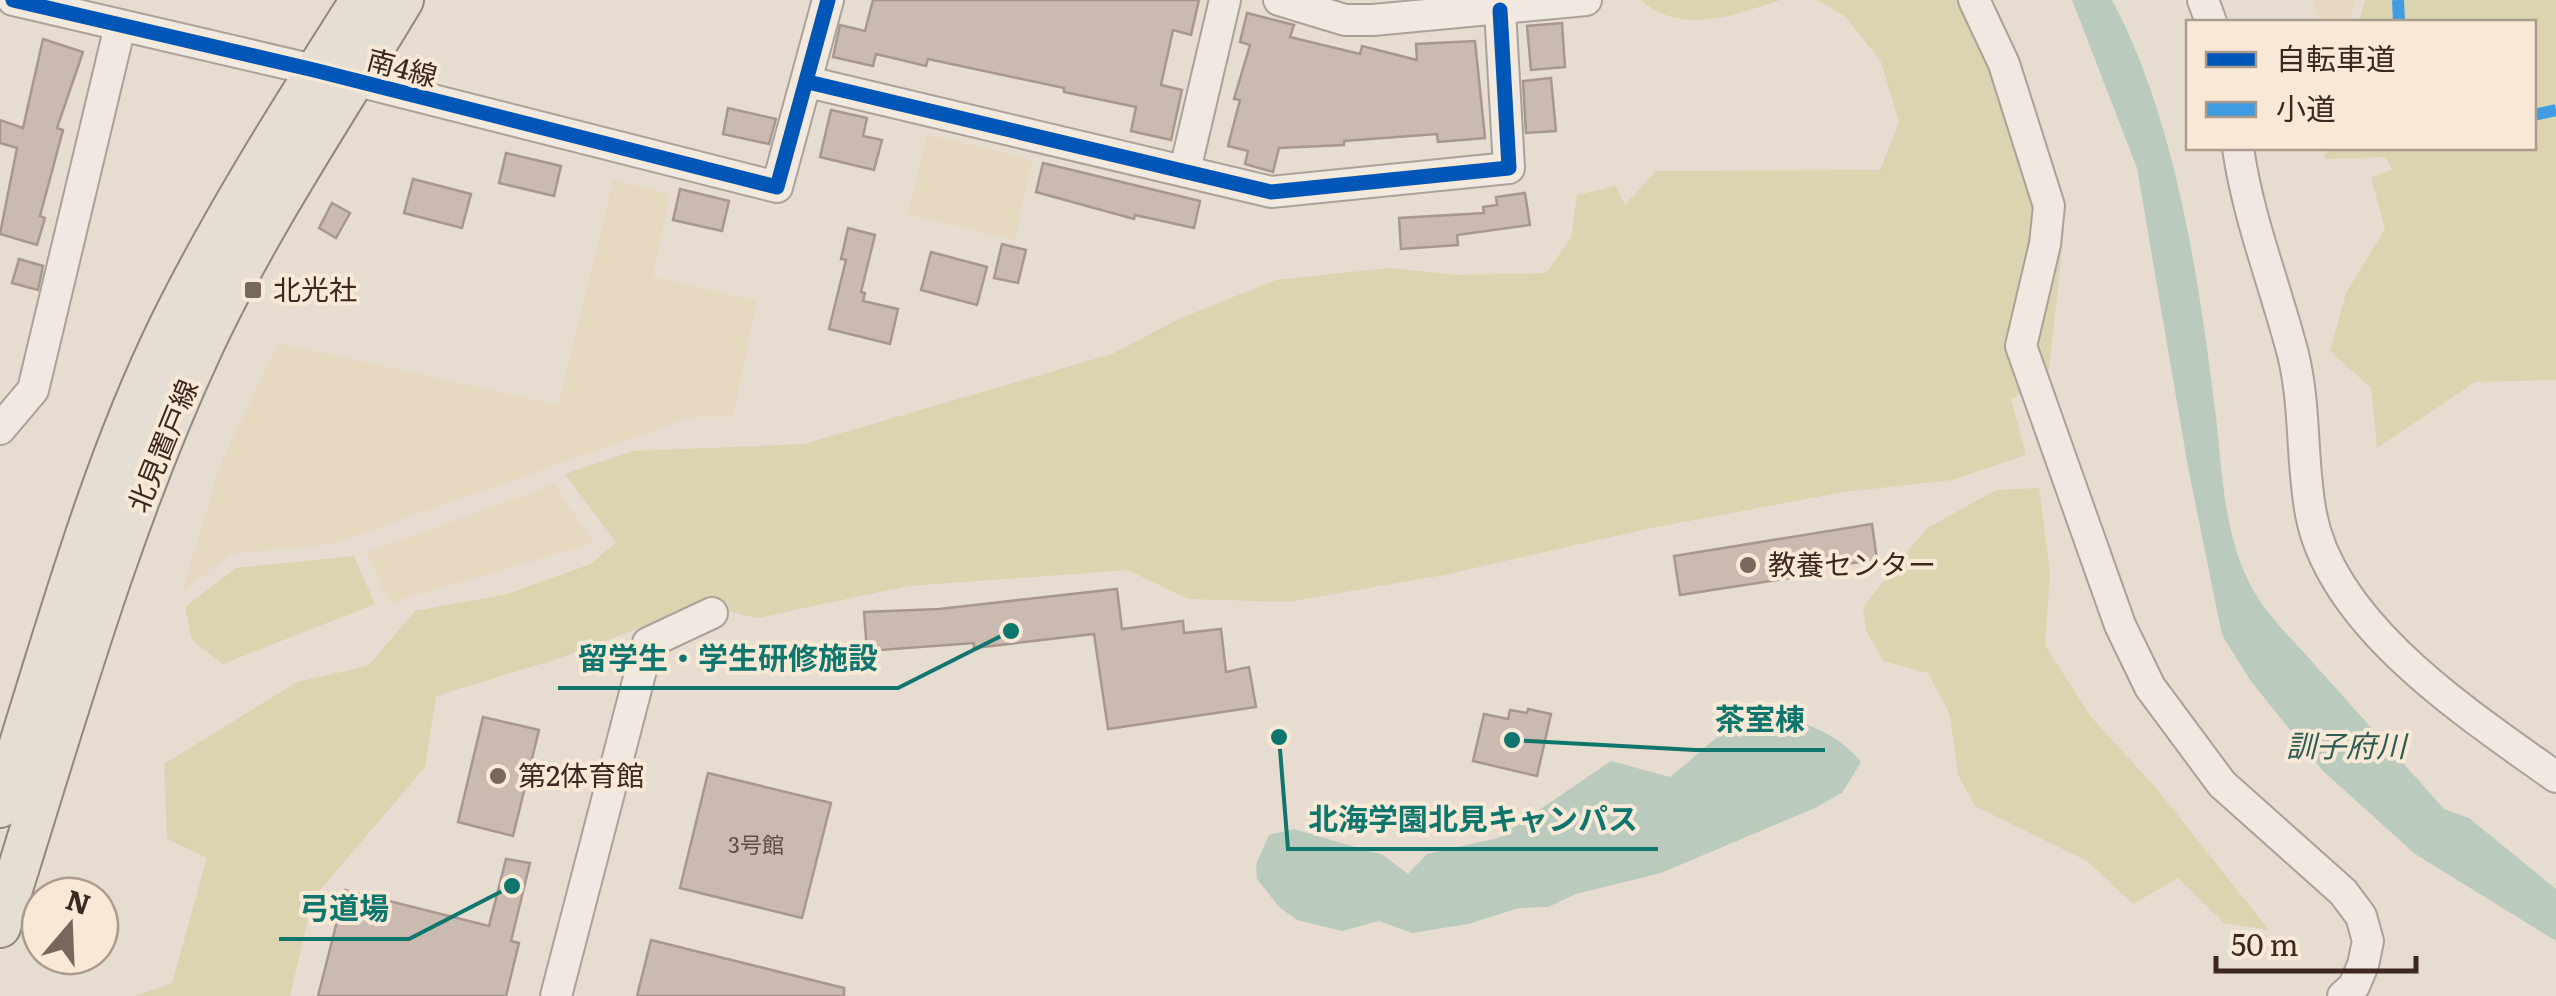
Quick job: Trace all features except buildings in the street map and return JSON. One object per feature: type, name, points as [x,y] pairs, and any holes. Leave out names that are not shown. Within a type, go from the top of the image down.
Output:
[{"type":"main road","name":"北見置戸線","points":[[0,928],[7,879],[118,560],[202,348],[333,75],[361,0]]},
{"type":"main road","name":"北見置戸線","points":[[0,807],[84,548],[167,331],[224,220],[333,75],[403,0]]},
{"type":"street","name":"南4線","points":[[13,0],[333,75],[777,188],[808,82]]},
{"type":"street","points":[[828,0],[808,82],[1271,192],[1508,168],[1500,10]]},
{"type":"street","points":[[1184,170],[1225,0]]},
{"type":"street","points":[[1278,0],[1345,20],[1586,0]]},
{"type":"street","points":[[1974,0],[2004,64],[2048,206],[2045,244],[2021,346],[2120,624],[2150,687],[2222,784],[2343,892],[2361,916],[2368,940],[2363,965],[2354,986],[2343,996]]},
{"type":"street","points":[[0,430],[33,390],[120,26]]},
{"type":"street","points":[[2238,150],[2256,232],[2294,358],[2311,516],[2323,553],[2345,592],[2414,669],[2556,777]]},
{"type":"street","points":[[556,996],[648,643],[712,612]]},
{"type":"shaded area","points":[[1641,0],[1781,0],[1728,16],[1691,20],[1674,18]]},
{"type":"shaded area","points":[[1817,0],[1970,0],[2045,153],[2064,232],[2048,378],[2011,399],[2026,455],[1952,480],[1844,492],[1646,529],[1444,575],[1287,602],[1188,599],[1128,570],[908,586],[757,618],[700,605],[563,657],[436,696],[425,767],[313,898],[290,996],[135,996],[172,983],[207,858],[167,839],[164,764],[297,682],[368,666],[415,611],[507,594],[591,564],[616,542],[565,474],[634,451],[804,444],[1112,354],[1181,318],[1276,280],[1389,268],[1458,275],[1546,273],[1571,238],[1577,195],[1616,186],[1625,205],[1656,171],[1880,170],[1899,122],[1881,62],[1846,17]]},
{"type":"shaded area","points":[[2312,0],[2355,0],[2350,20],[2319,20]]},
{"type":"shaded area","points":[[2365,0],[2556,0],[2556,380],[2475,382],[2377,448],[2371,388],[2330,351],[2346,293],[2385,229],[2371,177],[2392,170],[2386,157],[2324,159],[2326,150],[2536,150],[2536,20],[2360,20]]},
{"type":"shaded area","points":[[927,134],[1032,160],[1015,240],[908,215]]},
{"type":"shaded area","points":[[613,180],[670,194],[653,276],[757,301],[733,417],[692,417],[332,544],[230,554],[182,593],[221,462],[279,343],[558,405]]},
{"type":"shaded area","points":[[554,484],[594,543],[390,603],[366,553]]},
{"type":"shaded area","points":[[2039,488],[2050,572],[2045,645],[2091,717],[2156,788],[2269,930],[2224,923],[2178,878],[2133,904],[2087,861],[1975,806],[1958,775],[1950,715],[1928,673],[1883,661],[1866,630],[1863,607],[1926,529],[1996,490]]},
{"type":"shaded area","points":[[354,556],[375,604],[223,664],[192,640],[185,607],[236,568]]},
{"type":"water","name":"訓子府川","points":[[2072,0],[2112,0],[2152,93],[2191,248],[2229,524],[2255,593],[2444,809],[2469,818],[2556,889],[2556,941],[2415,854],[2322,770],[2250,680],[2222,635],[2188,467],[2137,168]]},
{"type":"water","points":[[1781,720],[1825,733],[1861,762],[1842,793],[1661,873],[1576,894],[1548,907],[1519,908],[1468,924],[1412,933],[1379,921],[1342,931],[1297,920],[1279,907],[1257,879],[1256,864],[1269,835],[1294,829],[1383,855],[1408,874],[1427,854],[1498,838],[1611,761],[1670,777],[1729,731]]},
{"type":"marked path","points":[[2398,0],[2399,20]]},
{"type":"marked path","points":[[2536,115],[2556,110]]},
{"type":"cycle path","points":[[13,0],[314,70],[777,187],[828,0]]},
{"type":"cycle path","points":[[808,82],[1271,192],[1509,168],[1500,10]]},
{"type":"place","name":"北光社","points":[[253,290]]},
{"type":"place","name":"教養センター","points":[[1748,565]]},
{"type":"place","name":"留学生・学生研修施設","points":[[1011,631]]},
{"type":"place","name":"北海学園北見キャンパス","points":[[1279,737]]},
{"type":"place","name":"茶室棟","points":[[1512,740]]},
{"type":"place","name":"第2体育館","points":[[498,776]]},
{"type":"place","name":"弓道場","points":[[512,886]]}]
